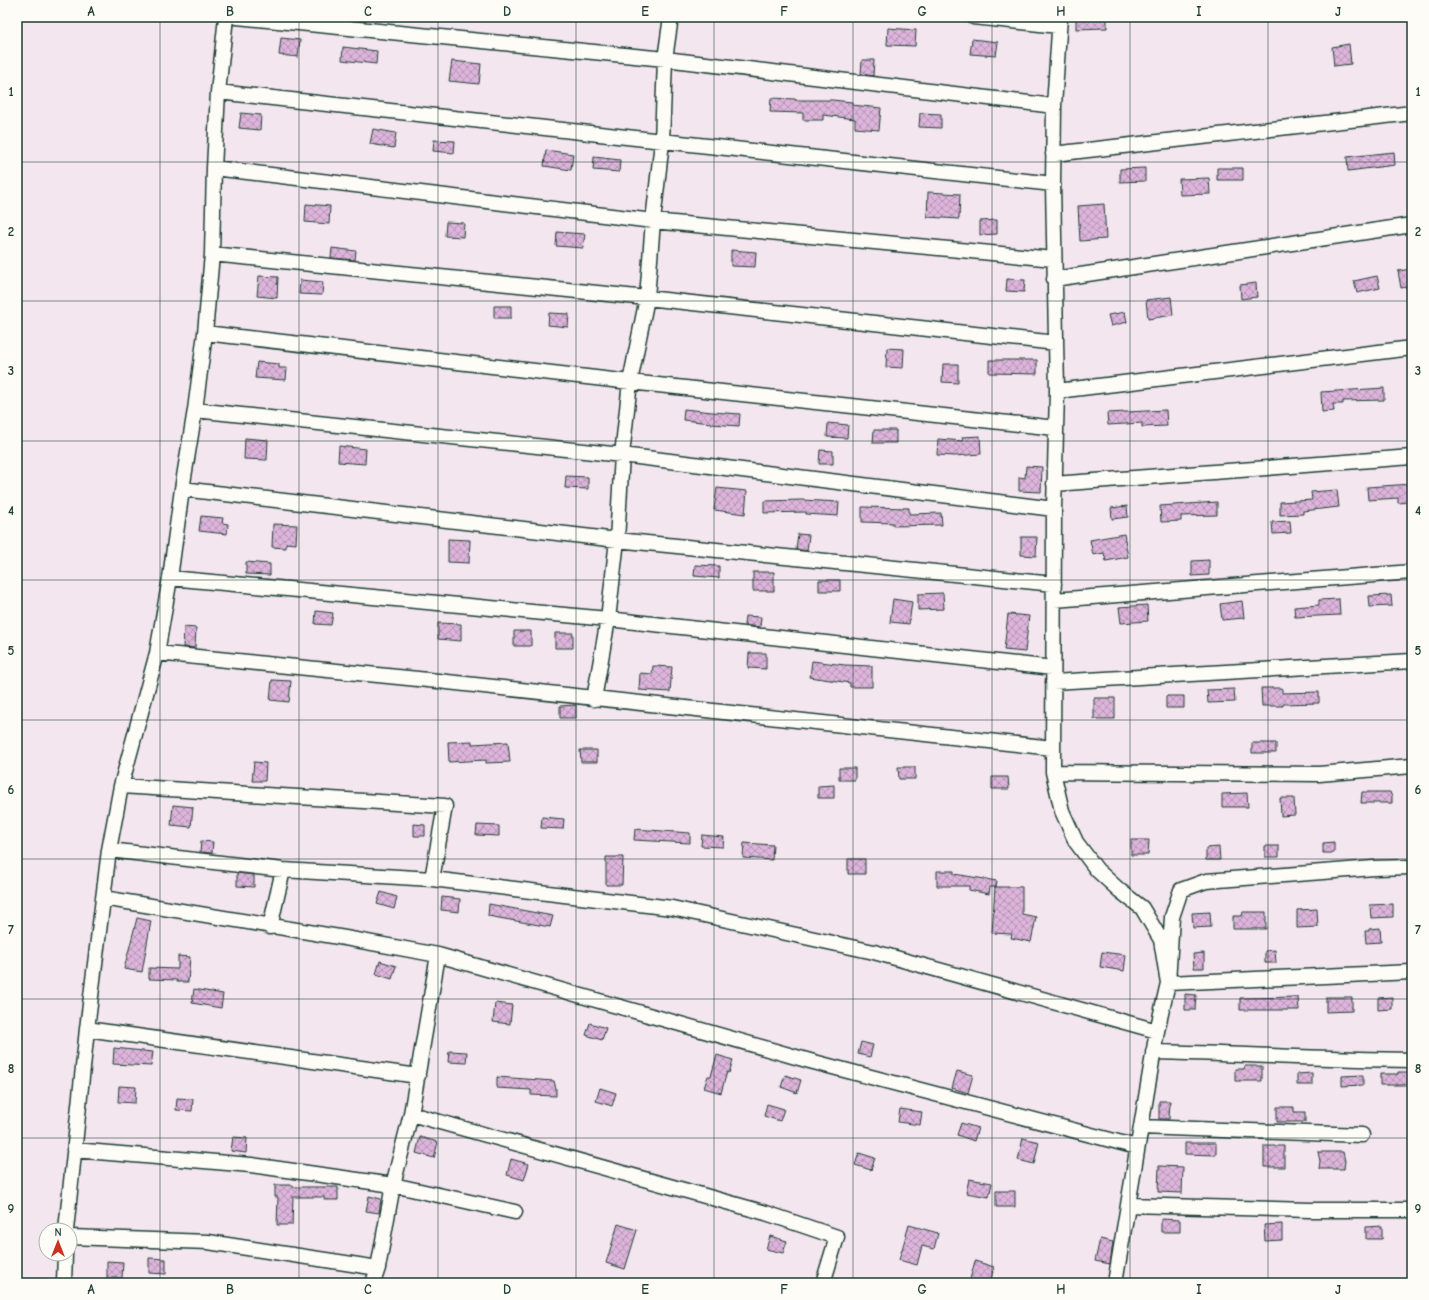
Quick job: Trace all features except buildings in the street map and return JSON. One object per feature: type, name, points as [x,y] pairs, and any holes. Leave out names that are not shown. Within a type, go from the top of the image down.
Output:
[{"type":"street","points":[[67,1222],[86,1029],[109,850],[121,786],[157,654],[195,410],[205,333],[212,254],[218,92],[226,17]]},
{"type":"street","points":[[237,17],[665,59],[1054,106]]},
{"type":"street","points":[[594,699],[608,619],[617,540],[622,455],[630,382],[647,298],[653,221],[662,142],[665,59],[671,17]]},
{"type":"street","points":[[973,17],[1059,22],[1053,154],[1057,391],[1054,484],[1053,772],[1062,811],[1076,842],[1096,870],[1142,908],[1161,940],[1168,983]]},
{"type":"street","points":[[218,92],[1053,184]]},
{"type":"street","points":[[1053,154],[1412,113]]},
{"type":"street","points":[[214,168],[653,221],[1054,259]]},
{"type":"street","points":[[1054,279],[1412,225]]},
{"type":"street","points":[[212,254],[647,298],[1056,343]]},
{"type":"street","points":[[205,333],[630,382],[1056,428]]},
{"type":"street","points":[[1057,391],[1412,348]]},
{"type":"street","points":[[195,410],[622,455],[1054,509]]},
{"type":"street","points":[[1054,484],[1412,456]]},
{"type":"street","points":[[182,489],[617,540],[1054,584]]},
{"type":"street","points":[[1054,600],[1412,572]]},
{"type":"street","points":[[170,578],[608,619],[1053,675],[1412,661]]},
{"type":"street","points":[[157,654],[438,681],[1053,748]]},
{"type":"street","points":[[1053,772],[1319,774],[1412,766]]},
{"type":"street","points":[[121,786],[445,806],[432,879]]},
{"type":"street","points":[[109,850],[283,870],[432,879],[672,908],[874,952],[1157,1031]]},
{"type":"street","points":[[1115,1283],[1153,1052],[1168,983],[1172,917],[1181,890],[1206,881],[1374,868],[1412,867]]},
{"type":"street","points":[[270,927],[283,870]]},
{"type":"street","points":[[103,898],[438,955],[810,1061],[1137,1147]]},
{"type":"street","points":[[373,1283],[378,1268],[393,1185],[411,1114],[438,955]]},
{"type":"street","points":[[1168,983],[1412,972]]},
{"type":"street","points":[[86,1029],[418,1076]]},
{"type":"street","points":[[1153,1052],[1412,1060]]},
{"type":"street","points":[[411,1114],[758,1211],[837,1237],[823,1283]]},
{"type":"street","points":[[1141,1128],[1362,1135]]},
{"type":"street","points":[[74,1150],[251,1165],[393,1185],[515,1212]]},
{"type":"street","points":[[1128,1205],[1310,1210],[1412,1210]]},
{"type":"street","points":[[78,1237],[208,1242],[378,1268]]},
{"type":"street","points":[[64,1283],[65,1262]]}]
